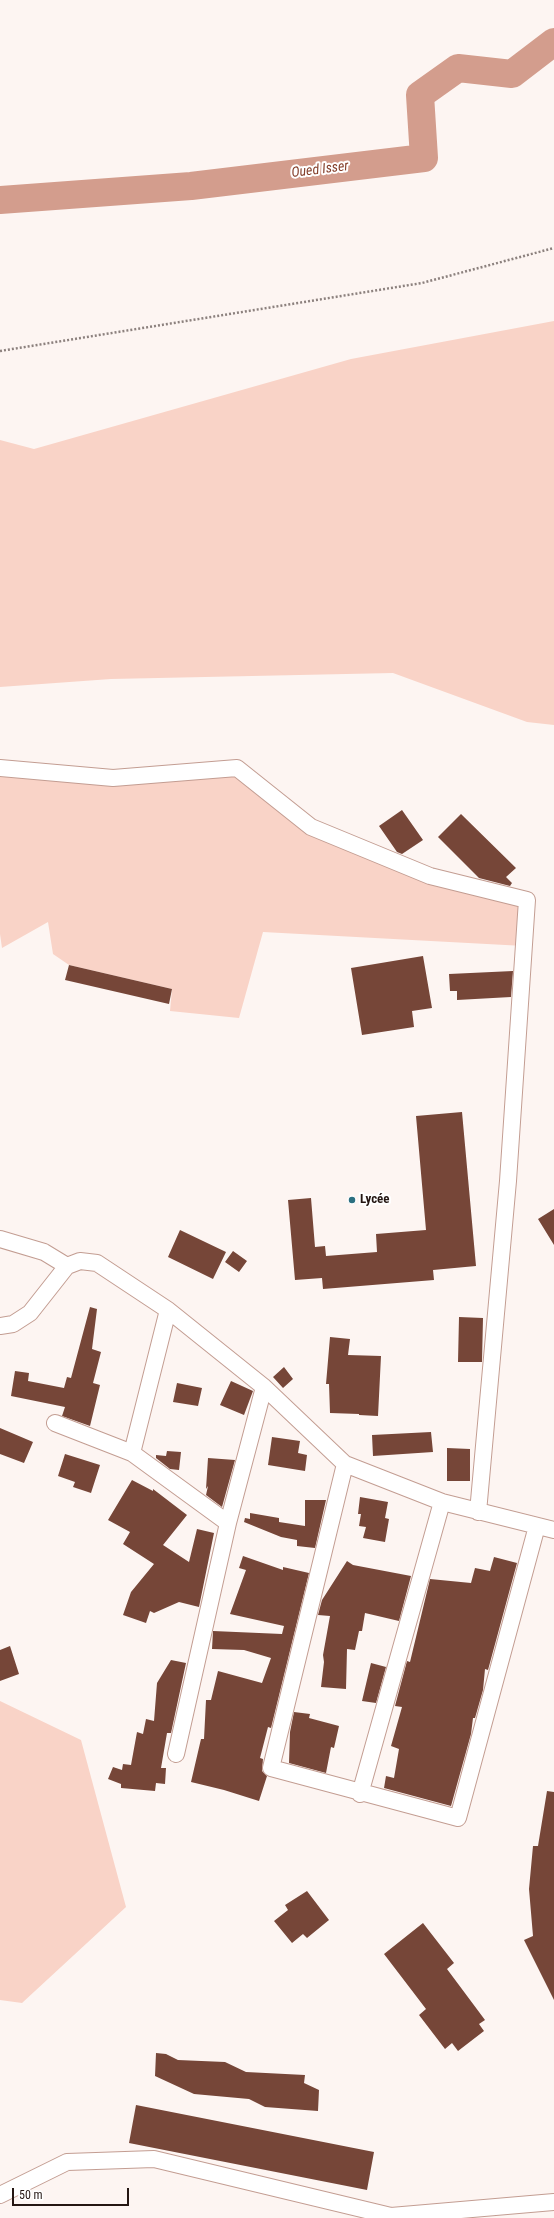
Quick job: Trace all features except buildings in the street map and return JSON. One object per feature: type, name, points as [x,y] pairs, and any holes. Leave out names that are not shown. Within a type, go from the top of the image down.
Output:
[{"type":"street","points":[[0,768],[113,778],[237,768],[311,827],[430,876],[527,900],[508,1181],[478,1512]]},
{"type":"street","points":[[0,1239],[44,1252],[67,1266]]},
{"type":"street","points":[[0,1326],[13,1324],[30,1313],[67,1266],[80,1261],[97,1263],[168,1310],[264,1387],[345,1464],[442,1502],[554,1530]]},
{"type":"street","points":[[132,1453],[168,1310]]},
{"type":"street","points":[[176,1754],[228,1523],[264,1387]]},
{"type":"street","points":[[55,1423],[132,1453],[228,1523]]},
{"type":"street","points":[[345,1464],[271,1768],[360,1794],[458,1818],[537,1526]]},
{"type":"street","points":[[360,1794],[442,1502]]},
{"type":"street","points":[[0,2195],[67,2162],[154,2159],[391,2216],[554,2202]]},
{"type":"path","points":[[0,351],[422,283],[554,248]]},
{"type":"shaded area","points":[[554,321],[554,725],[527,722],[393,673],[111,679],[0,687],[0,440],[34,449],[351,359]]},
{"type":"shaded area","points":[[0,768],[113,778],[237,768],[311,827],[430,876],[527,900],[524,946],[263,932],[239,1018],[170,1011],[172,989],[69,965],[53,954],[48,922],[2,948],[0,934]]},
{"type":"shaded area","points":[[0,1701],[81,1740],[126,1907],[22,2003],[0,2000]]},
{"type":"waterway","name":"Oued Isser","points":[[0,200],[191,186],[424,158],[420,95],[458,68],[512,74],[554,42]]},
{"type":"place","name":"Lycée","points":[[352,1200]]}]
